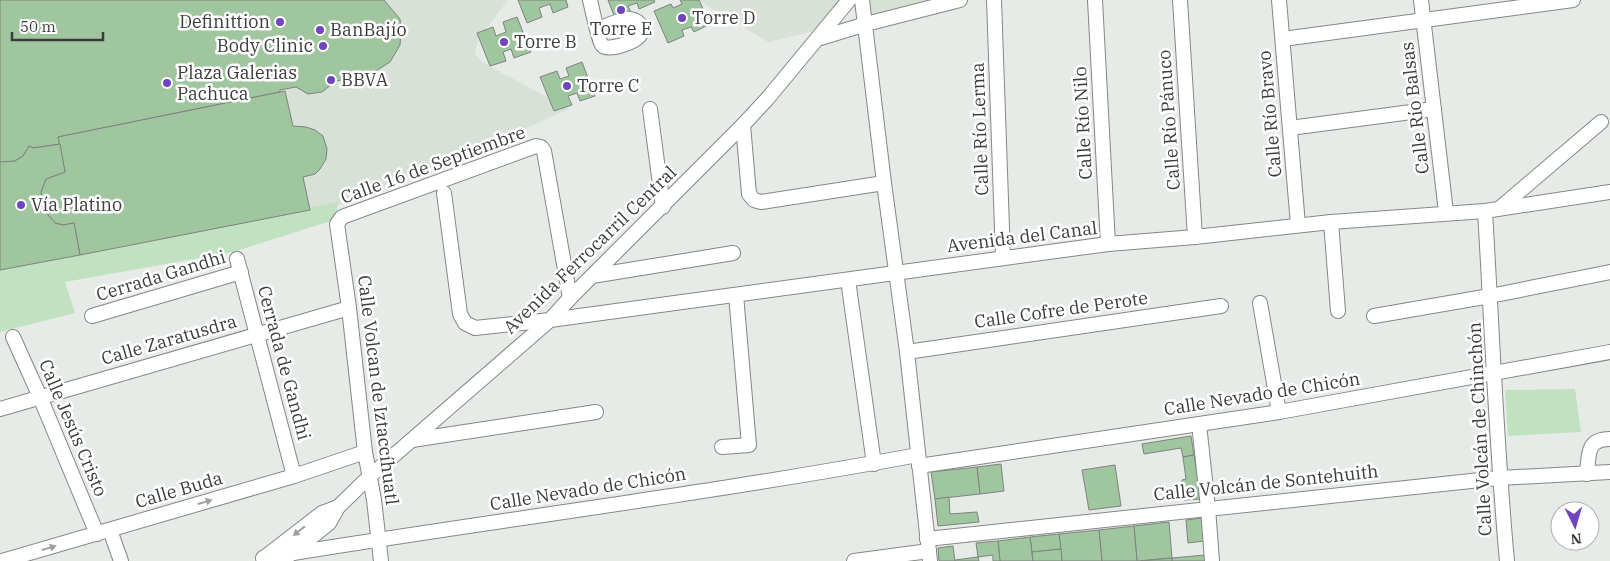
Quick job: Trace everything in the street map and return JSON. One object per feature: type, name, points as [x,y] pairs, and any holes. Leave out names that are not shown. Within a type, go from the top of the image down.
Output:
[{"type":"street","points":[[590,0],[602,29],[596,0]]},
{"type":"street","name":"Avenida Ferrocarril Central","points":[[286,557],[329,524],[338,507],[369,477],[550,320],[743,125],[768,98],[849,0]]},
{"type":"street","points":[[862,0],[895,273],[907,352],[929,550]]},
{"type":"street","points":[[817,39],[866,24],[960,0]]},
{"type":"street","name":"Calle Río Lerma","points":[[994,0],[1003,258]]},
{"type":"street","name":"Calle Río Nilo","points":[[1095,0],[1108,244]]},
{"type":"street","name":"Calle Río Pánuco","points":[[1180,0],[1195,237]]},
{"type":"street","name":"Calle Río Bravo","points":[[1278,0],[1283,39],[1298,225]]},
{"type":"street","name":"Calle Río Balsas","points":[[1421,0],[1446,212]]},
{"type":"street","points":[[1283,39],[1573,0]]},
{"type":"street","points":[[650,109],[663,207]]},
{"type":"street","points":[[1290,128],[1434,109]]},
{"type":"street","name":"Avenida del Canal","points":[[1501,207],[1601,122]]},
{"type":"street","points":[[743,125],[749,194],[754,200],[760,202],[884,183]]},
{"type":"street","name":"Calle 16 de Septiembre","points":[[337,224],[342,217],[536,146],[541,146],[544,151],[570,298]]},
{"type":"street","name":"Avenida del Canal","points":[[444,193],[460,314],[465,324],[475,328],[550,320],[1108,244],[1195,237],[1331,222],[1446,212],[1485,211],[1501,207],[1610,192]]},
{"type":"street","name":"Calle Volcán de Chinchón","points":[[1485,211],[1495,373],[1499,478],[1507,561]]},
{"type":"street","points":[[1331,222],[1338,311]]},
{"type":"street","name":"Calle Volcan de Iztaccíhuatl","points":[[337,224],[381,561]]},
{"type":"street","points":[[592,276],[733,253]]},
{"type":"street","name":"Cerrada Gandhi","points":[[92,316],[239,265]]},
{"type":"street","name":"Cerrada de Gandhi","points":[[239,265],[294,476]]},
{"type":"street","name":"Calle Volcán de Chinchón","points":[[1374,316],[1490,296],[1610,272]]},
{"type":"street","points":[[848,280],[874,464]]},
{"type":"street","points":[[722,447],[749,445],[736,295]]},
{"type":"street","points":[[1260,303],[1279,412]]},
{"type":"street","name":"Calle Cofre de Perote","points":[[907,352],[1220,306]]},
{"type":"street","name":"Calle Zaratusdra","points":[[0,409],[349,308]]},
{"type":"street","name":"Calle Jesús Cristo","points":[[13,337],[104,532],[121,561]]},
{"type":"street","name":"Calle Nevado de Chicón","points":[[262,560],[286,557],[378,538],[509,521],[874,464],[919,461],[1279,412],[1610,352]]},
{"type":"street","points":[[412,440],[596,412]]},
{"type":"street","points":[[1199,424],[1212,561]]},
{"type":"street","points":[[1587,474],[1589,450],[1593,443],[1601,439],[1610,439]]},
{"type":"street","name":"Calle Buda","points":[[2,561],[294,476],[366,452]]},
{"type":"street","name":"Calle Volcán de Sontehuith","points":[[854,561],[1208,508],[1499,478],[1610,472]]},
{"type":"street","name":"Avenida Ferrocarril Central","points":[[262,560],[322,513],[338,507]]},
{"type":"shaded area","points":[[0,0],[508,0],[478,40],[475,54],[482,62],[569,109],[339,205],[80,255]]},
{"type":"shaded area","points":[[698,0],[848,0],[819,30],[768,42]]},
{"type":"shaded area","points":[[861,0],[933,0],[863,21]]},
{"type":"green space","points":[[338,202],[336,218],[334,220],[233,252],[65,282],[75,313],[0,332],[0,267]]},
{"type":"green space","points":[[1575,389],[1581,432],[1508,436],[1505,390]]},
{"type":"building","name":"Plaza Galerias Pachuca","points":[[0,0],[384,0],[400,19],[400,45],[390,62],[371,74],[336,81],[322,92],[308,94],[296,87],[280,90],[280,92],[58,137],[60,144],[33,148],[29,146],[23,156],[15,161],[4,163],[0,162]]},
{"type":"building","points":[[518,0],[566,0],[568,7],[553,13],[550,4],[539,8],[542,17],[527,23]]},
{"type":"building","name":"Torre E","points":[[608,0],[654,0],[655,2],[639,9],[637,3],[628,6],[631,12],[615,18]]},
{"type":"building","name":"Torre D","points":[[680,0],[699,0],[710,24],[694,32],[691,27],[682,30],[684,36],[668,43],[654,11],[671,4],[673,8],[682,4]]},
{"type":"building","name":"Torre B","points":[[517,17],[531,52],[514,58],[511,49],[503,52],[506,61],[490,66],[477,33],[493,27],[496,36],[506,32],[503,22]]},
{"type":"building","name":"Torre C","points":[[582,62],[595,96],[580,101],[577,93],[568,96],[572,105],[554,111],[540,77],[557,71],[560,79],[569,76],[566,68]]},
{"type":"building","points":[[285,91],[293,126],[315,130],[323,136],[327,149],[326,159],[320,169],[315,174],[303,177],[310,210],[80,255],[74,223],[63,225],[55,223],[43,209],[41,192],[46,179],[65,172],[58,137]]},
{"type":"building","name":"Vía Platino","points":[[60,144],[65,172],[46,179],[41,192],[43,209],[55,223],[63,225],[74,223],[80,255],[0,270],[0,162],[15,161],[23,156],[29,146],[33,148]]},
{"type":"building","points":[[1191,436],[1194,455],[1183,457],[1181,448],[1144,454],[1142,444]]},
{"type":"building","points":[[1194,455],[1201,499],[1184,500],[1182,480],[1186,479],[1183,457]]},
{"type":"building","points":[[1001,464],[1004,491],[980,494],[977,467]]},
{"type":"building","points":[[1115,465],[1121,506],[1089,510],[1082,470]]},
{"type":"building","points":[[977,467],[980,494],[935,499],[931,472]]},
{"type":"building","points":[[949,497],[950,514],[977,512],[979,522],[938,526],[935,499]]},
{"type":"building","points":[[1202,518],[1204,541],[1188,543],[1186,520]]},
{"type":"building","points":[[1169,522],[1172,558],[1137,561],[1134,526]]},
{"type":"building","points":[[1134,526],[1137,561],[1102,561],[1099,530]]},
{"type":"building","points":[[1099,530],[1102,561],[1062,561],[1059,534]]},
{"type":"building","points":[[1059,534],[1061,549],[1032,552],[1030,537]]},
{"type":"building","points":[[1030,537],[1033,561],[1000,561],[998,541]]},
{"type":"building","points":[[998,541],[1000,561],[993,561],[993,555],[978,557],[976,543]]},
{"type":"building","points":[[953,546],[955,561],[939,561],[938,548]]},
{"type":"building","points":[[1061,549],[1062,561],[1033,561],[1032,552]]},
{"type":"building","points":[[1205,555],[1206,561],[1172,561],[1172,558]]},
{"type":"building","points":[[978,557],[979,561],[955,561],[955,560]]},
{"type":"building","points":[[1172,558],[1172,561],[1141,561]]},
{"type":"place","name":"Torre E","points":[[621,10]]},
{"type":"place","name":"Torre D","points":[[682,18]]},
{"type":"place","name":"Definittion","points":[[280,22]]},
{"type":"place","name":"BanBajío","points":[[320,30]]},
{"type":"place","name":"Torre B","points":[[504,42]]},
{"type":"place","name":"Body Clinic","points":[[323,46]]},
{"type":"place","name":"BBVA","points":[[331,80]]},
{"type":"place","name":"Plaza Galerias Pachuca","points":[[167,83]]},
{"type":"place","name":"Torre C","points":[[567,86]]},
{"type":"place","name":"Vía Platino","points":[[21,205]]}]
